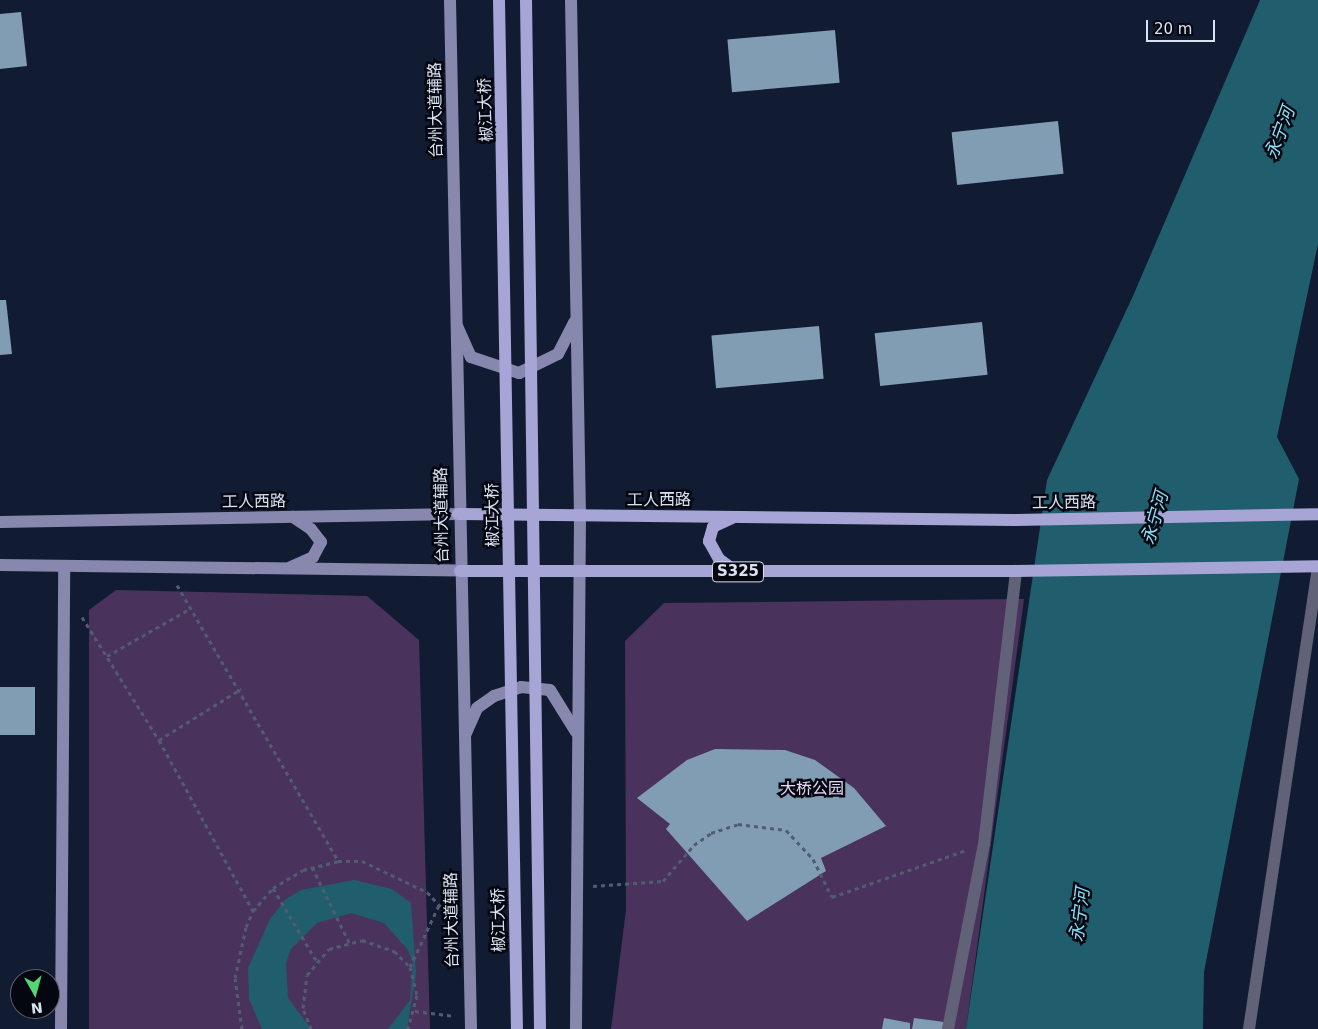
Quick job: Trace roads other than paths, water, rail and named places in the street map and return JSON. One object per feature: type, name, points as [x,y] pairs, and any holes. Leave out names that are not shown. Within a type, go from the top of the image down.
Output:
[{"type":"main road","name":"台州大道辅路","points":[[450,0],[458,514],[471,1023]]},
{"type":"main road","name":"椒江大桥","points":[[499,0],[516,1029]]},
{"type":"main road","points":[[526,0],[540,1029]]},
{"type":"main road","points":[[571,0],[580,516],[576,570],[576,1029]]},
{"type":"main road","points":[[455,321],[471,358],[519,373],[558,354],[576,318]]},
{"type":"main road","name":"工人西路","points":[[0,522],[458,514],[1013,520],[1314,514]]},
{"type":"main road","points":[[289,568],[313,557],[321,542],[312,529],[293,517]]},
{"type":"main road","points":[[734,517],[713,528],[709,540],[719,559],[736,572]]},
{"type":"main road","points":[[0,565],[460,571]]},
{"type":"main road","points":[[61,1029],[64,566]]},
{"type":"main road","name":"S325","points":[[460,571],[1016,571],[1315,567]]},
{"type":"main road","points":[[465,736],[477,708],[494,696],[521,687],[550,690],[577,735]]},
{"type":"street","points":[[1249,1029],[1315,567]]},
{"type":"street","points":[[948,1029],[984,844],[1016,571]]},
{"type":"water","name":"永宁河","points":[[1260,0],[1318,0],[1318,244],[1277,437],[1299,479],[1204,972],[1203,1029],[966,1029],[1047,480],[1133,296]]},
{"type":"water","points":[[354,880],[392,889],[411,903],[416,974],[407,1029],[388,1029],[410,1000],[413,964],[408,950],[384,923],[351,913],[317,923],[291,949],[286,963],[288,998],[311,1029],[262,1029],[249,999],[248,968],[270,919],[286,899],[301,890]]},
{"type":"park label","name":"大桥公园","points":[[812,789]]}]
